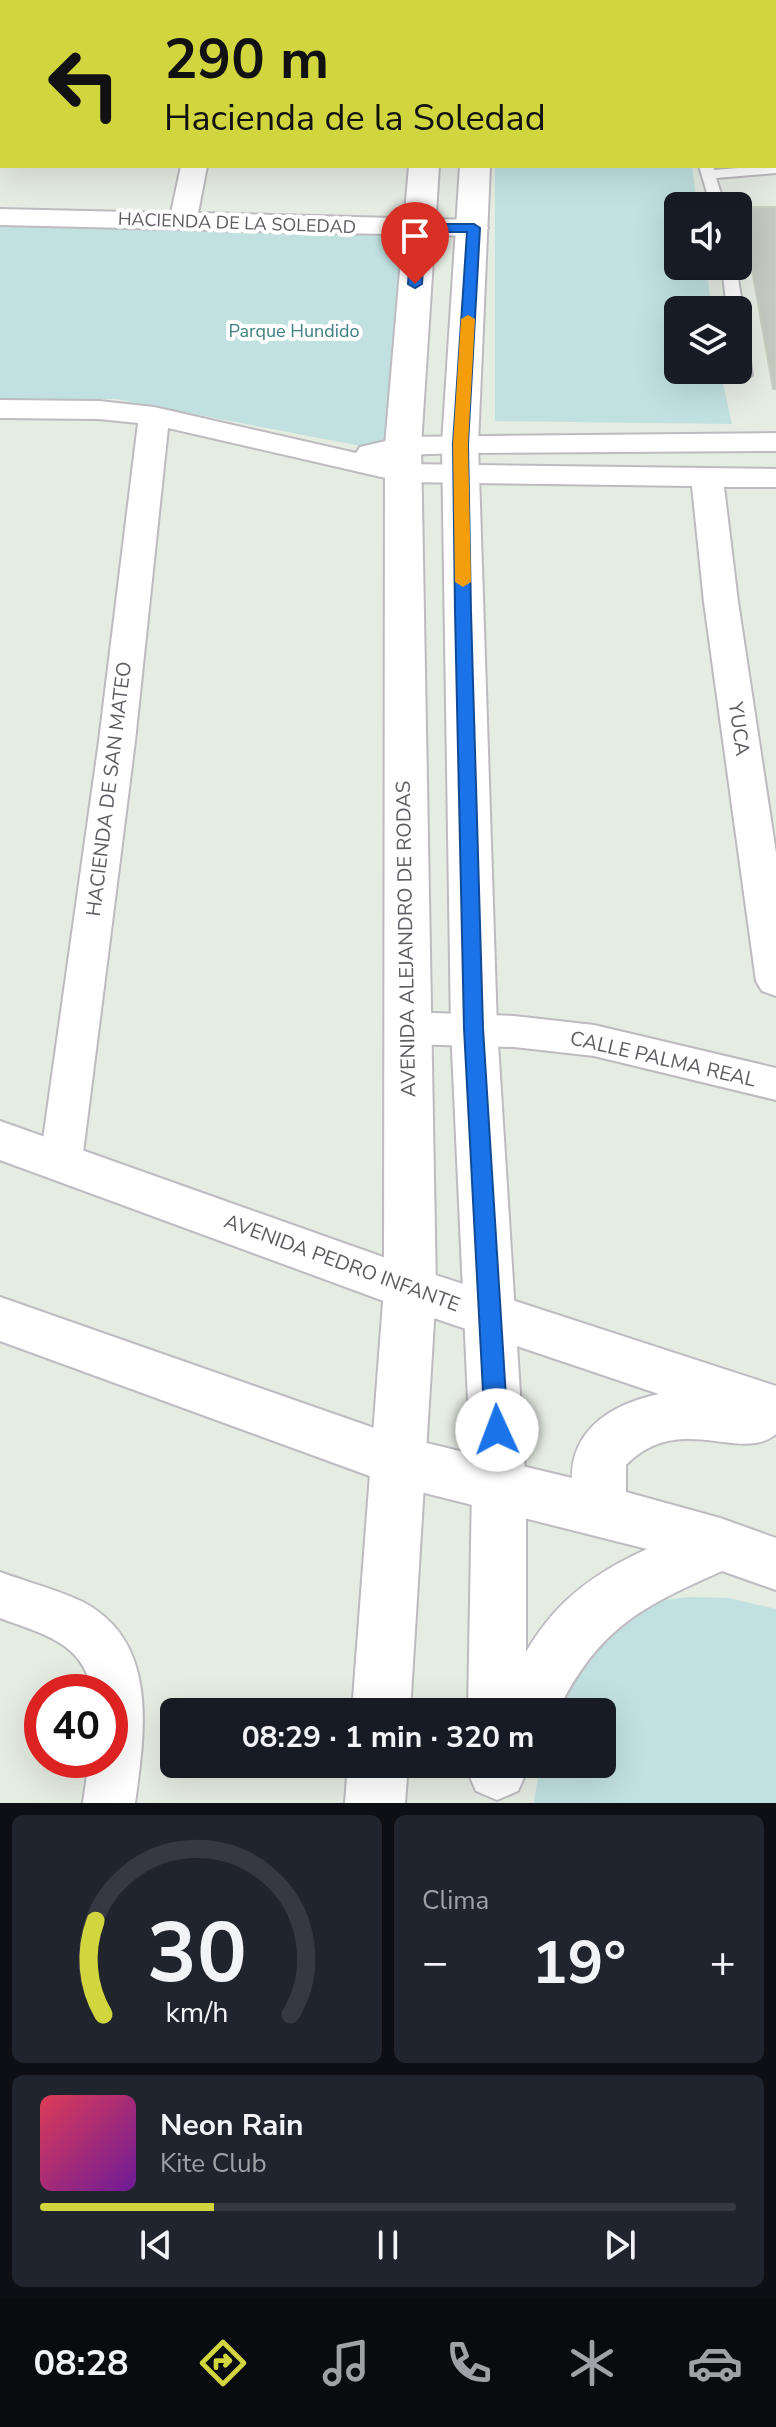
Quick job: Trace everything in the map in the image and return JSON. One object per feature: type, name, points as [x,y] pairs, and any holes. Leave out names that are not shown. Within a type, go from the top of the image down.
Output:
[{"type":"street","points":[[183,221],[194,168]]},
{"type":"street","name":"AVENIDA ALEJANDRO DE RODAS","points":[[382,1698],[410,1289],[403,460],[424,168]]},
{"type":"street","points":[[475,168],[461,460],[474,1028],[499,1488],[497,1698]]},
{"type":"street","name":"HACIENDA DE LA SOLEDAD","points":[[0,217],[474,228]]},
{"type":"street","points":[[0,409],[99,410],[154,416],[349,459],[461,460],[776,442]]},
{"type":"street","name":"HACIENDA DE SAN MATEO","points":[[61,1161],[117,741],[154,416]]},
{"type":"street","points":[[461,460],[776,478]]},
{"type":"street","name":"YUCA","points":[[707,476],[721,602],[776,981]]},
{"type":"street","name":"CALLE PALMA REAL","points":[[407,1029],[474,1028],[540,1032],[621,1045],[776,1084]]},
{"type":"street","name":"AVENIDA PEDRO INFANTE","points":[[0,1140],[410,1289],[776,1410]]},
{"type":"street","points":[[0,1319],[397,1461],[599,1510],[720,1544],[776,1564]]},
{"type":"street","points":[[599,1510],[599,1456],[617,1434],[651,1418],[691,1415],[776,1422]]},
{"type":"street","points":[[533,1698],[555,1655],[598,1606],[647,1578],[720,1544]]},
{"type":"street","points":[[0,1595],[66,1619],[93,1638],[113,1663],[121,1713],[109,1803]]},
{"type":"street","points":[[375,1803],[377,1778]]},
{"type":"lane","points":[[714,192],[708,170],[766,168]]},
{"type":"green space","points":[[495,168],[692,168],[695,192],[664,192],[664,280],[708,280],[710,296],[664,296],[664,384],[723,384],[732,424],[495,421]]},
{"type":"green space","name":"Parque Hundido","points":[[0,225],[395,236],[402,242],[384,440],[366,447],[116,399],[0,400]]},
{"type":"green space","points":[[729,1598],[776,1609],[776,1803],[534,1803],[538,1778],[616,1778],[616,1698],[558,1698],[573,1663],[636,1609],[664,1600]]},
{"type":"building","points":[[752,207],[776,207],[776,389],[773,389],[752,270]]},
{"type":"slow traffic","points":[[463,582],[460,444],[468,319]]},
{"type":"route","points":[[415,284],[419,228],[474,228],[460,444],[463,612],[474,1028],[497,1430]]}]
